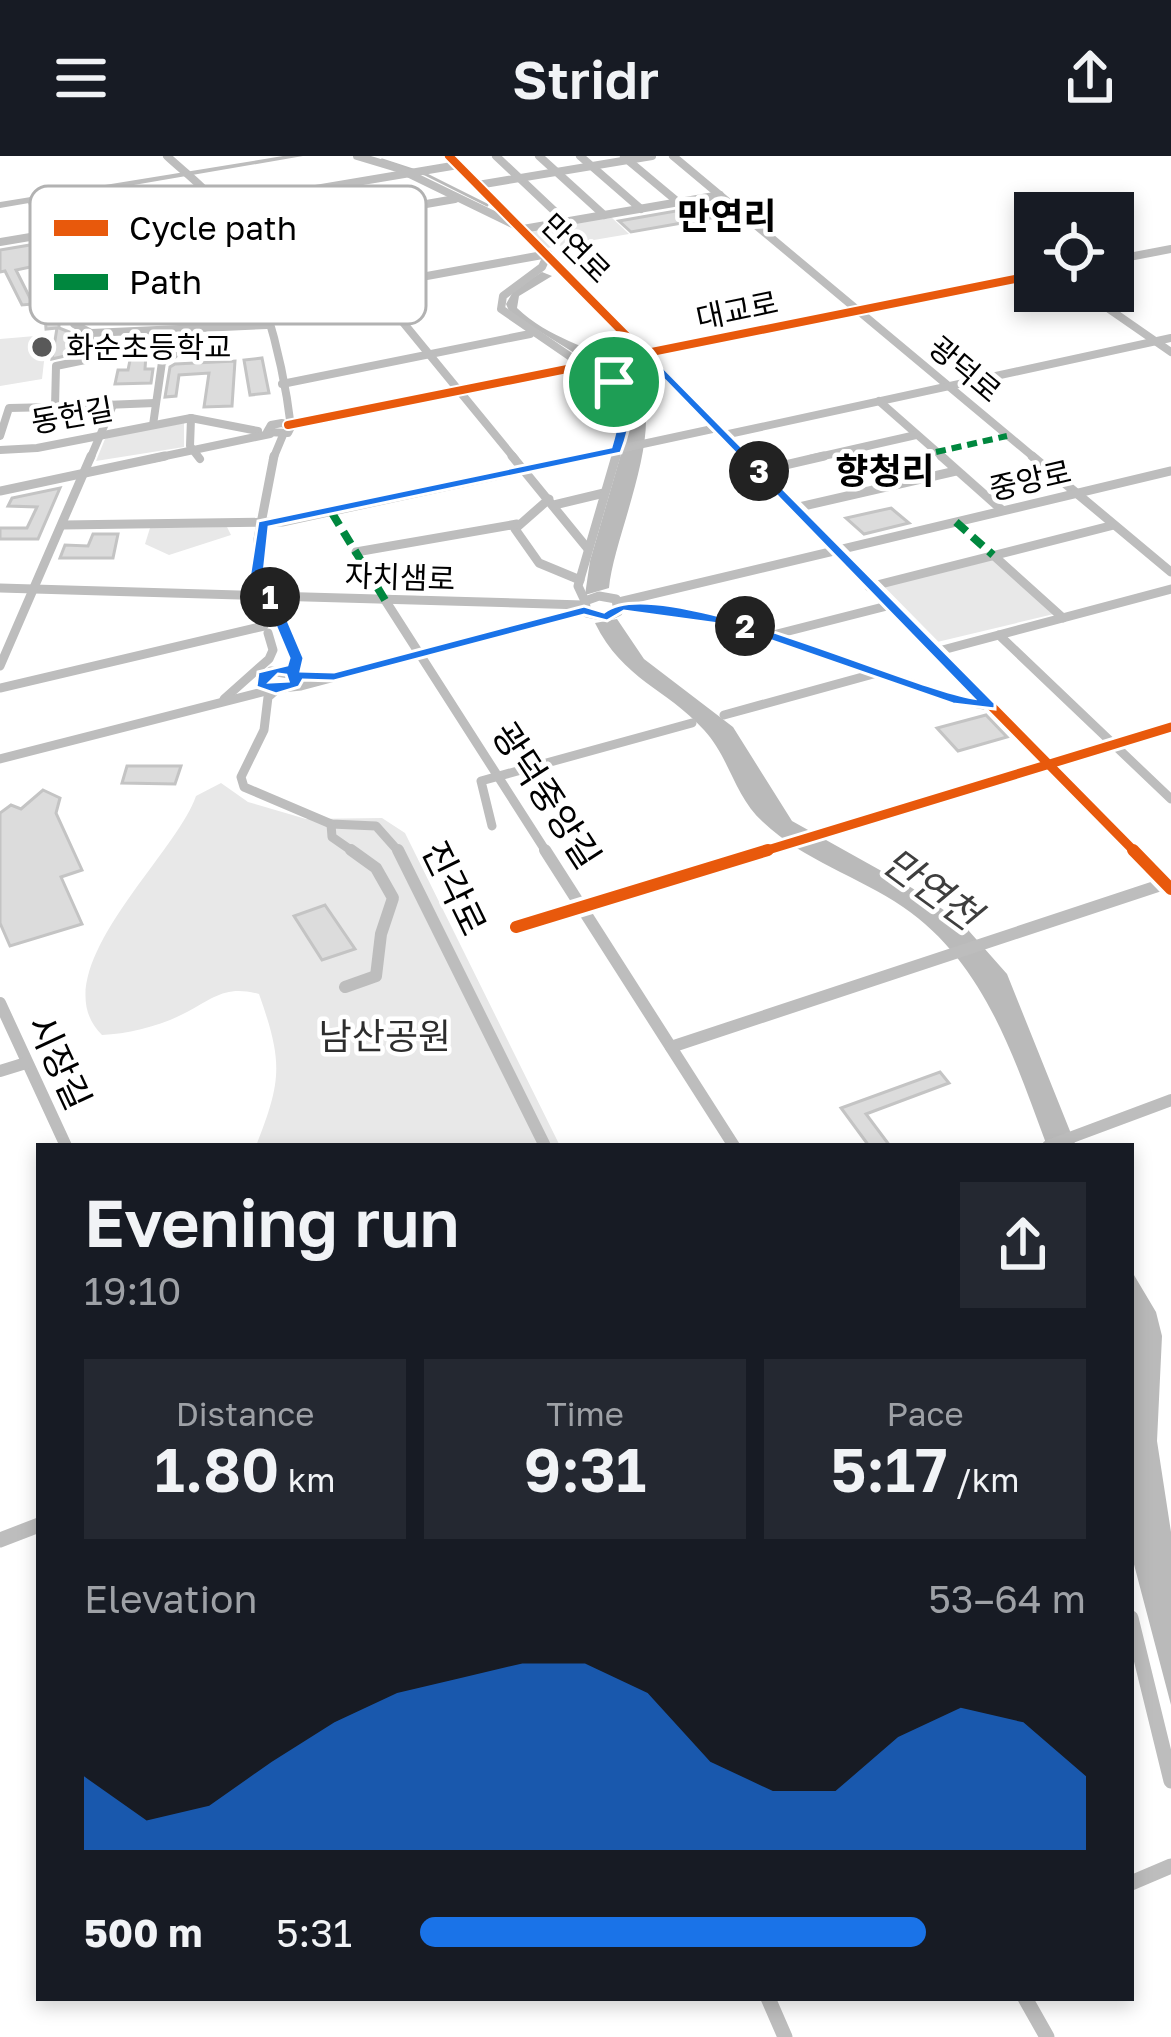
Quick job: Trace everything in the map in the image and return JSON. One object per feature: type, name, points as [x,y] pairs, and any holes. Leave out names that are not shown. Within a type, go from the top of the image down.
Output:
[{"type":"main road","points":[[105,186],[283,156]]},
{"type":"main road","points":[[185,173],[299,156]]},
{"type":"main road","points":[[0,203],[30,198]]},
{"type":"street","points":[[166,156],[198,186]]},
{"type":"street","points":[[357,156],[414,172],[455,199],[523,229],[720,195]]},
{"type":"street","name":"만연로","points":[[449,156],[646,353],[887,606],[1169,885]]},
{"type":"street","points":[[496,156],[566,222]]},
{"type":"street","points":[[539,156],[604,215]]},
{"type":"street","points":[[580,156],[641,209]]},
{"type":"street","points":[[478,185],[652,156]]},
{"type":"street","name":"광덕로","points":[[674,156],[1171,572]]},
{"type":"street","points":[[625,158],[678,202]]},
{"type":"street","points":[[336,186],[458,165]]},
{"type":"street","points":[[426,204],[455,199]]},
{"type":"street","points":[[0,242],[30,237]]},
{"type":"street","points":[[1134,256],[1171,249]]},
{"type":"street","points":[[426,277],[548,254]]},
{"type":"street","points":[[548,254],[542,267],[511,288],[501,302],[505,314],[530,334],[610,379],[624,396],[626,420],[578,594],[584,606],[607,617],[620,604]]},
{"type":"street","name":"대교로","points":[[276,431],[1014,279]]},
{"type":"street","points":[[1114,312],[1171,352]]},
{"type":"street","points":[[74,324],[91,333],[267,325],[281,384],[262,524],[259,613],[274,650],[218,705]]},
{"type":"street","points":[[406,324],[588,549]]},
{"type":"street","name":"동헌길","points":[[153,424],[162,362],[174,355],[171,330]]},
{"type":"street","name":"동헌길","points":[[0,436],[5,408],[55,406],[56,366],[85,360],[91,333]]},
{"type":"street","points":[[281,384],[530,334]]},
{"type":"street","points":[[63,525],[262,524],[1171,338]]},
{"type":"street","points":[[879,401],[1002,511]]},
{"type":"street","points":[[55,406],[155,403]]},
{"type":"street","points":[[0,666],[112,405]]},
{"type":"street","points":[[191,418],[190,446],[200,460]]},
{"type":"street","name":"동헌길","points":[[0,450],[191,418],[276,431]]},
{"type":"street","points":[[0,491],[276,431]]},
{"type":"street","points":[[759,471],[916,435]]},
{"type":"street","points":[[795,508],[956,470]]},
{"type":"street","name":"중앙로","points":[[620,604],[1171,471]]},
{"type":"street","points":[[356,552],[517,524],[552,502],[604,493]]},
{"type":"street","points":[[517,524],[517,534],[538,562],[580,580]]},
{"type":"street","points":[[869,587],[1114,525]]},
{"type":"street","points":[[993,555],[1063,618]]},
{"type":"street","points":[[669,610],[670,601],[695,584]]},
{"type":"street","name":"자치샘로","points":[[0,588],[259,613],[271,597],[584,606]]},
{"type":"street","points":[[935,652],[1171,590]]},
{"type":"street","points":[[278,670],[301,686],[554,620],[605,596],[620,604],[669,610],[772,635],[959,700],[990,706]]},
{"type":"street","points":[[271,597],[296,658],[294,677]]},
{"type":"street","name":"광덕중앙길","points":[[385,600],[732,1143]]},
{"type":"street","points":[[552,605],[559,613],[554,620]]},
{"type":"street","points":[[772,635],[887,606]]},
{"type":"street","points":[[259,613],[280,652],[278,670]]},
{"type":"street","points":[[0,688],[259,613]]},
{"type":"street","points":[[999,635],[1171,799]]},
{"type":"street","points":[[233,700],[278,670]]},
{"type":"street","points":[[724,715],[878,673]]},
{"type":"street","points":[[2,765],[274,689],[294,677]]},
{"type":"street","points":[[261,681],[274,689]]},
{"type":"street","name":"진각로","points":[[274,689],[268,697],[264,730],[243,771],[244,787],[259,799],[322,815],[331,824],[376,826],[394,841],[544,1143]]},
{"type":"street","points":[[492,826],[481,782],[692,723]]},
{"type":"street","points":[[516,927],[1171,727]]},
{"type":"street","points":[[331,824],[332,837],[376,868],[393,898],[381,934],[376,976],[345,987]]},
{"type":"street","points":[[671,1048],[1169,885]]},
{"type":"street","name":"시장길","points":[[0,1003],[65,1143]]},
{"type":"street","points":[[0,1071],[26,1064]]},
{"type":"street","points":[[1056,1143],[1171,1100]]},
{"type":"street","points":[[0,1540],[36,1526]]},
{"type":"street","points":[[1134,1630],[1171,1781]]},
{"type":"street","points":[[1134,1882],[1171,1866]]},
{"type":"street","points":[[769,2001],[785,2037]]},
{"type":"street","points":[[1027,2001],[1046,2037]]},
{"type":"green space","points":[[610,216],[629,234],[547,248],[531,232]]},
{"type":"green space","points":[[47,335],[42,379],[0,386],[0,339]]},
{"type":"green space","points":[[184,423],[184,447],[96,461],[105,439],[111,436]]},
{"type":"green space","points":[[227,527],[231,535],[169,555],[145,544],[150,528]]},
{"type":"green space","points":[[986,559],[996,561],[1054,614],[933,643],[882,591],[887,584]]},
{"type":"green space","name":"남산공원","points":[[221,783],[248,802],[306,819],[382,818],[405,833],[559,1143],[257,1143],[276,1071],[259,994],[229,992],[157,1025],[102,1035],[87,1009],[87,980],[99,948],[196,796]]},
{"type":"shaded area","points":[[542,272],[552,276],[519,296],[517,308],[542,327],[623,367],[639,384],[646,409],[639,469],[609,588],[585,595],[590,561],[632,416],[631,401],[621,382],[510,313],[506,304],[514,290]]},
{"type":"shaded area","points":[[617,619],[644,659],[733,727],[792,821],[912,888],[961,922],[1007,974],[1075,1143],[1046,1143],[1009,1046],[976,984],[955,956],[903,907],[796,847],[763,822],[745,801],[704,730],[618,658],[595,623]]},
{"type":"shaded area","points":[[1134,1275],[1156,1312],[1162,1336],[1157,1441],[1171,1532],[1171,1705],[1134,1564]]},
{"type":"building","points":[[704,206],[716,217],[631,232],[619,221]]},
{"type":"building","points":[[30,245],[30,267],[16,270],[30,304],[22,305],[5,271],[0,272],[0,250]]},
{"type":"building","points":[[46,324],[59,324],[82,337],[78,353],[52,359],[57,328],[46,329]]},
{"type":"building","points":[[147,340],[145,369],[153,369],[151,383],[115,384],[118,370],[128,370],[134,341]]},
{"type":"building","points":[[262,358],[269,393],[250,395],[244,360]]},
{"type":"building","points":[[235,361],[232,406],[204,407],[209,373],[179,375],[176,396],[165,397],[170,367],[175,364]]},
{"type":"building","points":[[60,488],[38,539],[0,539],[0,528],[27,528],[37,507],[8,506],[12,498]]},
{"type":"building","points":[[891,508],[909,523],[864,534],[846,518]]},
{"type":"building","points":[[93,534],[118,534],[113,558],[60,558],[65,545],[88,546]]},
{"type":"building","points":[[986,715],[1007,737],[958,751],[937,728]]},
{"type":"building","points":[[127,766],[181,766],[175,784],[122,783]]},
{"type":"building","points":[[43,790],[60,798],[56,813],[82,870],[61,877],[82,924],[10,946],[0,923],[0,813],[11,805],[21,809]]},
{"type":"building","points":[[325,905],[355,949],[322,960],[294,916]]},
{"type":"building","points":[[940,1072],[949,1083],[866,1114],[888,1143],[867,1143],[841,1108]]},
{"type":"waterway","points":[[382,160],[425,174],[487,205]]},
{"type":"marked path","points":[[936,452],[1007,436]]},
{"type":"marked path","points":[[332,513],[385,600]]},
{"type":"marked path","points":[[956,522],[993,555]]},
{"type":"cycle path","points":[[449,156],[1171,889]]},
{"type":"cycle path","points":[[288,425],[1014,279]]},
{"type":"cycle path","points":[[516,927],[1171,727]]},
{"type":"place","name":"화순초등학교","points":[[42,347]]},
{"type":"district","name":"만연리","points":[[727,215]]},
{"type":"district","name":"향청리","points":[[885,470]]},
{"type":"route","points":[[614,382],[583,366],[646,353],[887,606],[990,706],[959,700],[729,621],[621,606],[607,617],[584,611],[334,676],[295,675],[276,670],[264,675],[262,684],[276,690],[293,684],[296,681],[295,675],[293,673],[296,658],[271,597],[256,597],[254,592],[262,524],[616,450],[627,413],[624,396],[614,382]]},
{"type":"water label","name":"만연천","points":[[932,888]]}]
